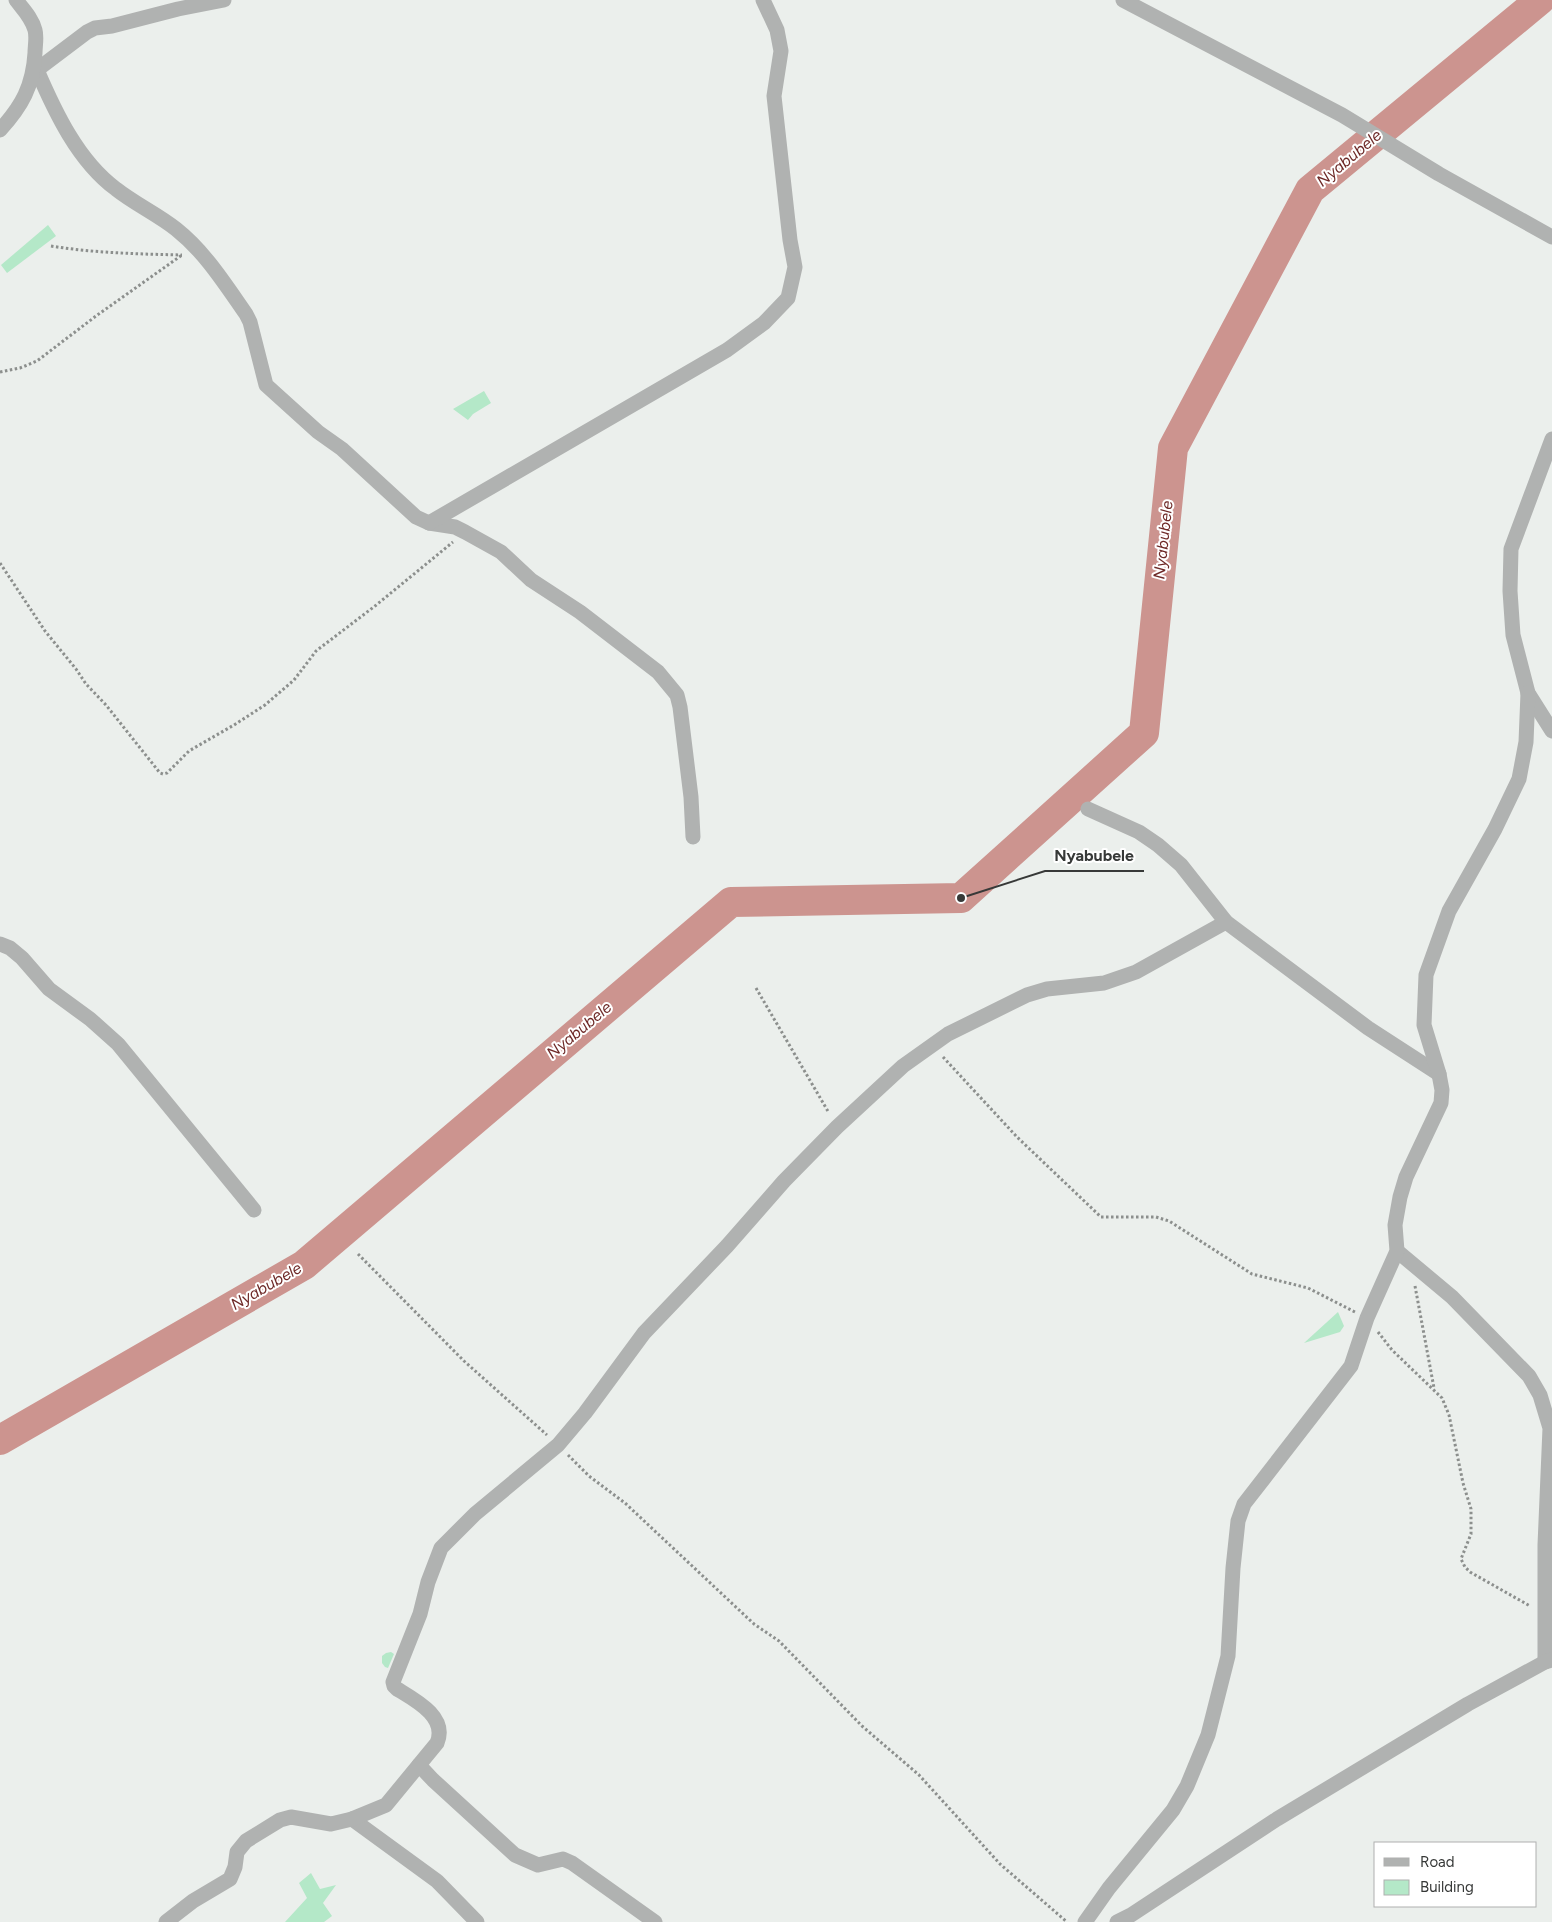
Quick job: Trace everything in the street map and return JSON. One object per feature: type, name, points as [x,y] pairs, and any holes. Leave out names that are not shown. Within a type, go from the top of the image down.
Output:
[{"type":"street","points":[[0,130],[14,115],[27,94],[36,71],[35,30],[27,13],[16,0]]},
{"type":"street","points":[[36,71],[95,28],[112,26],[178,9],[224,0]]},
{"type":"street","points":[[429,523],[727,350],[764,323],[788,298],[795,267],[790,240],[774,96],[781,51],[777,30],[763,0]]},
{"type":"street","points":[[1123,0],[1342,115],[1439,174],[1552,237]]},
{"type":"street","points":[[36,71],[50,101],[91,166],[115,189],[175,228],[212,266],[250,322],[266,385],[318,432],[342,449],[416,517],[429,523],[465,532],[501,552],[531,580],[580,612],[666,680],[677,695],[680,707],[691,797],[693,837]]},
{"type":"street","points":[[1552,439],[1511,549],[1510,591],[1512,635],[1528,693],[1552,731]]},
{"type":"street","points":[[1117,1922],[1131,1915],[1277,1819],[1460,1709],[1548,1661],[1545,1615],[1545,1545],[1550,1428],[1540,1395],[1529,1376],[1452,1297],[1402,1256],[1395,1225],[1406,1177],[1441,1103],[1442,1090],[1439,1074],[1424,1025],[1426,975],[1449,911],[1495,829],[1519,779],[1526,742],[1528,693]]},
{"type":"street","points":[[1088,809],[1139,832],[1158,845],[1180,865],[1226,922],[1368,1028],[1439,1074]]},
{"type":"street","points":[[166,1922],[193,1901],[230,1879],[235,1867],[237,1852],[246,1841],[280,1820],[291,1817],[331,1824],[352,1819],[386,1805],[436,1743],[439,1736],[438,1728],[428,1709],[397,1689],[393,1682],[420,1614],[428,1582],[441,1548],[475,1514],[558,1445],[585,1413],[644,1332],[727,1246],[784,1180],[837,1127],[903,1066],[948,1034],[1026,995],[1047,989],[1104,983],[1136,972],[1226,922]]},
{"type":"street","points":[[0,944],[10,948],[22,958],[49,989],[90,1019],[118,1044],[254,1210]]},
{"type":"street","points":[[1085,1922],[1109,1888],[1172,1810],[1187,1786],[1208,1735],[1228,1656],[1233,1568],[1238,1521],[1244,1504],[1351,1366],[1367,1318],[1402,1256]]},
{"type":"street","points":[[419,1765],[515,1854],[538,1865],[556,1859],[564,1859],[655,1922]]},
{"type":"street","points":[[352,1819],[437,1881],[477,1922]]},
{"type":"path","points":[[51,246],[74,250],[131,254],[202,255]]},
{"type":"path","points":[[0,372],[20,368],[37,361],[182,254]]},
{"type":"path","points":[[0,563],[45,631],[86,684],[106,705],[160,773],[163,774],[167,773],[189,751],[265,705],[294,680],[307,660],[316,651],[375,606],[465,532]]},
{"type":"path","points":[[756,988],[837,1127]]},
{"type":"path","points":[[932,1045],[1017,1137],[1101,1217],[1156,1218],[1169,1221],[1252,1274],[1308,1288],[1367,1318],[1392,1350],[1442,1398],[1449,1415],[1463,1484],[1471,1509],[1471,1534],[1461,1559],[1465,1567],[1470,1572],[1545,1615]]},
{"type":"path","points":[[358,1254],[464,1361],[558,1445],[589,1476],[625,1503],[754,1624],[779,1641],[862,1726],[919,1775],[1000,1864],[1067,1922]]},
{"type":"path","points":[[1402,1256],[1420,1305],[1434,1389]]},
{"type":"building","points":[[48,225],[56,236],[7,273],[1,265]]},
{"type":"building","points":[[484,391],[491,403],[473,414],[468,420],[453,409]]},
{"type":"building","points":[[1338,1312],[1344,1326],[1340,1332],[1304,1343]]},
{"type":"building","points":[[391,1652],[394,1654],[388,1668],[382,1663],[382,1656]]},
{"type":"building","points":[[311,1873],[320,1889],[336,1885],[323,1903],[332,1916],[324,1922],[285,1922],[307,1898],[299,1883]]},
{"type":"waterway","name":"Nyabubele","points":[[0,1440],[304,1265],[731,902],[961,898],[1144,733],[1173,448],[1310,190],[1540,0]]},
{"type":"place","name":"Nyabubele","points":[[961,898]]}]
